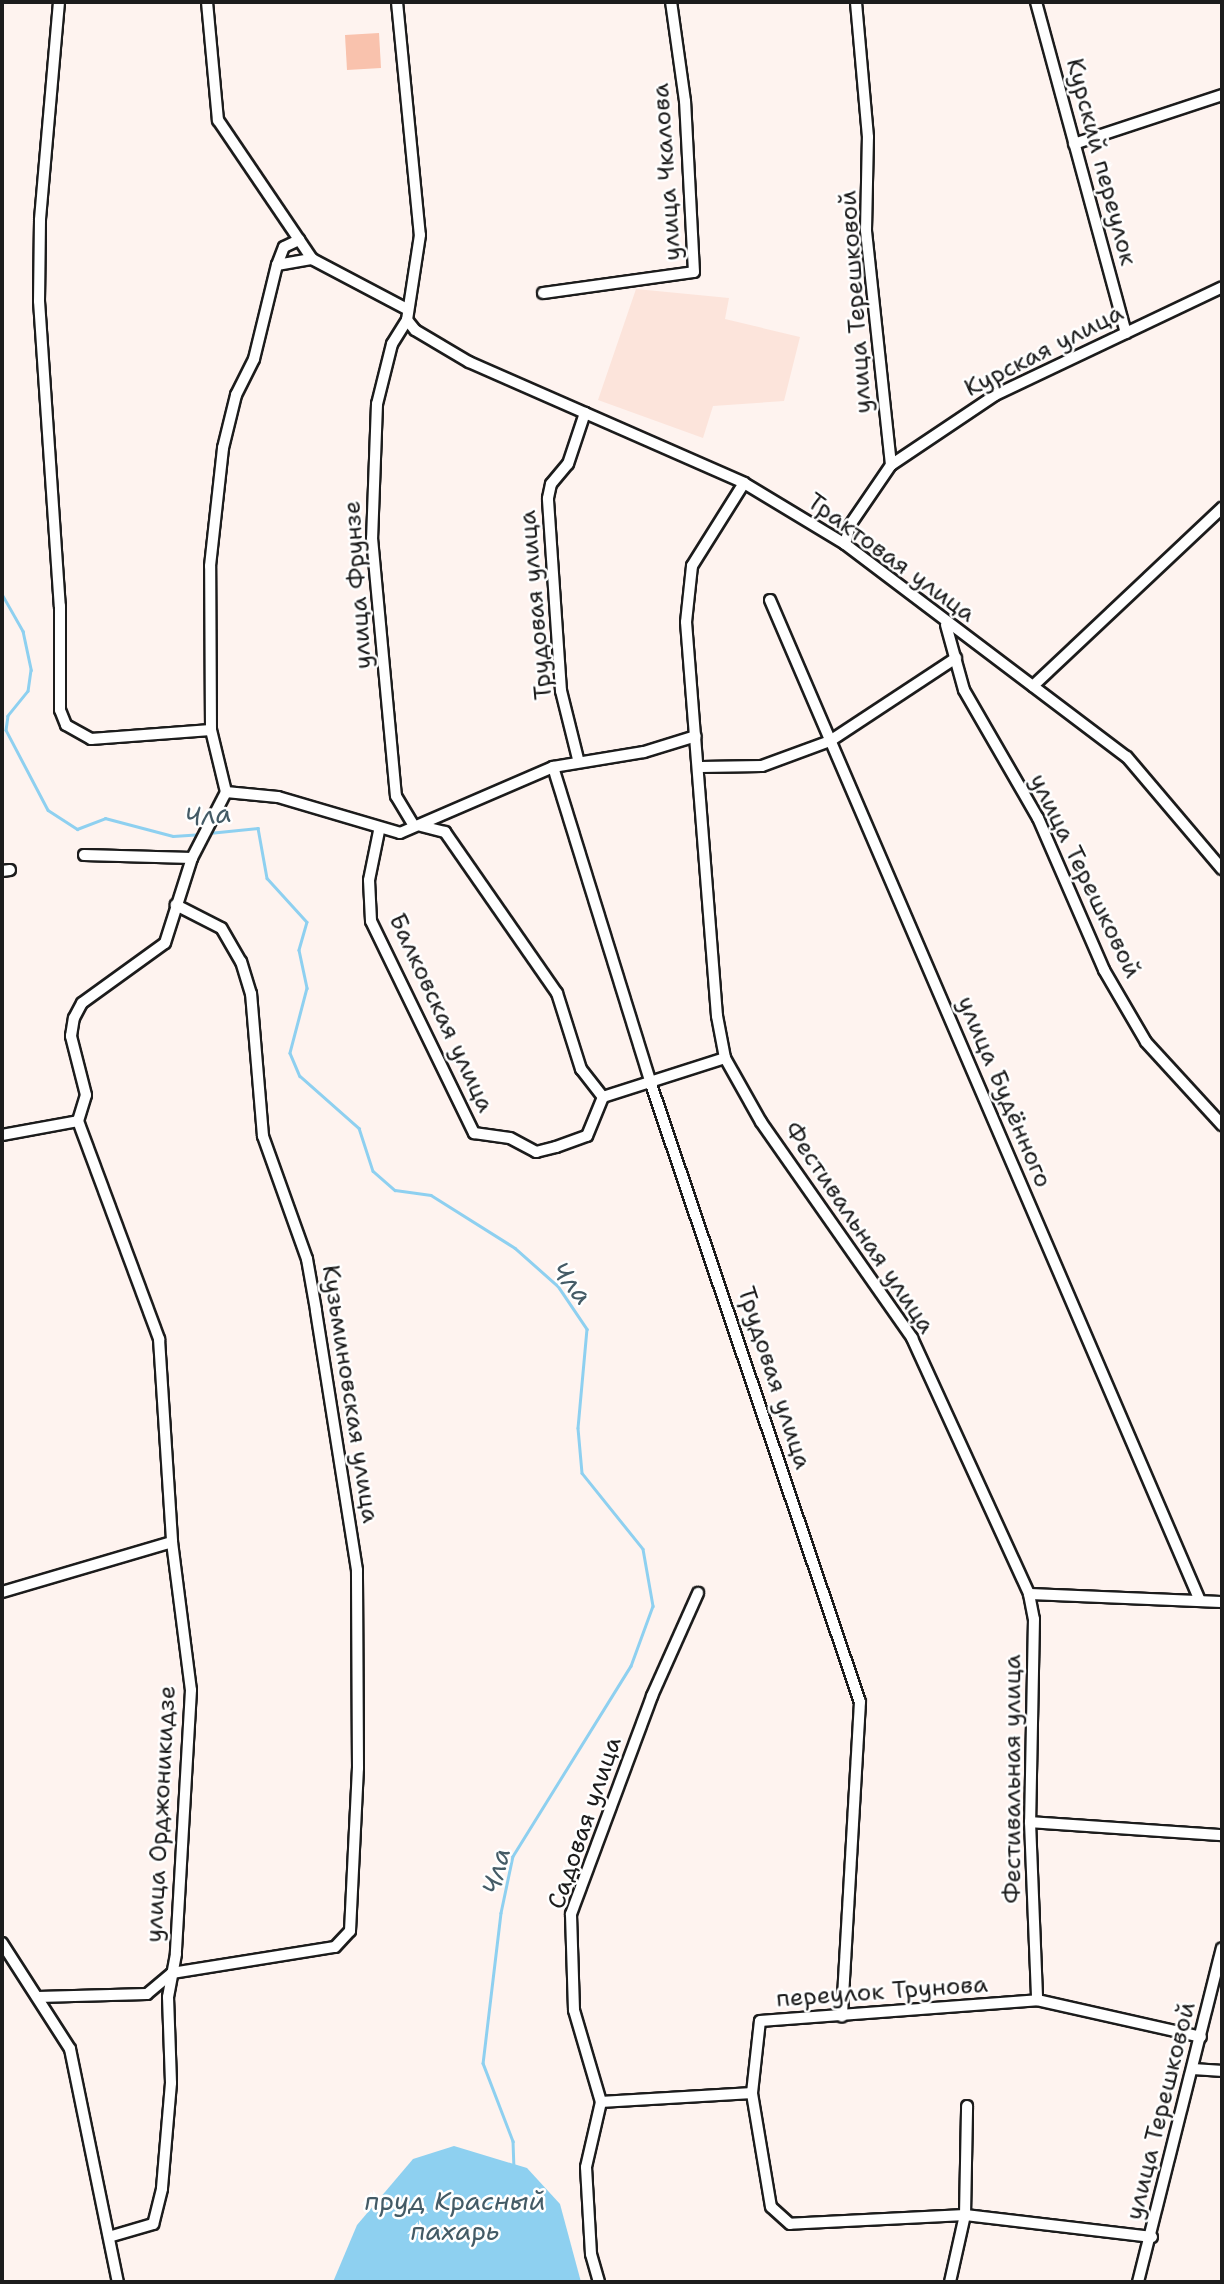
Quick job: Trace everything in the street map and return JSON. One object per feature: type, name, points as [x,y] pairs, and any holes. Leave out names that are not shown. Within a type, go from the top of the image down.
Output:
[{"type":"street","points":[[59,2],[40,220],[40,301],[60,606],[60,710],[66,725],[91,738],[211,730]]},
{"type":"street","points":[[207,2],[218,120],[312,259],[405,307]]},
{"type":"street","points":[[397,2],[420,235],[405,307],[407,320]]},
{"type":"street","name":"улица Чкалова","points":[[543,293],[694,272],[685,101],[671,2]]},
{"type":"street","name":"улица Терешковой","points":[[856,2],[868,137],[866,230],[891,464]]},
{"type":"street","name":"Курский переулок","points":[[1035,2],[1126,333]]},
{"type":"street","points":[[1074,144],[1222,95]]},
{"type":"street","points":[[2,1135],[78,1121],[85,1109],[71,1036],[74,1018],[82,1003],[154,956],[165,943],[192,858],[226,792],[211,730],[210,566],[223,448],[236,395],[254,359],[277,265],[284,247],[299,240]]},
{"type":"street","points":[[277,265],[312,259]]},
{"type":"street","name":"Курская улица","points":[[891,464],[995,396],[1222,287]]},
{"type":"street","name":"Трактовая улица","points":[[407,320],[415,330],[469,362],[744,483],[845,544],[946,625],[1032,686],[1147,776],[1222,869]]},
{"type":"street","name":"улица Фрунзе","points":[[407,320],[392,344],[377,404],[372,538],[396,796],[414,826]]},
{"type":"street","name":"Трудовая улица","points":[[578,759],[561,691],[548,498],[551,484],[568,464],[585,413]]},
{"type":"street","points":[[845,544],[850,525],[891,464]]},
{"type":"street","name":"Фестивальная улица","points":[[744,483],[692,566],[686,622],[701,767],[717,1016],[725,1058],[761,1122],[912,1338],[1029,1594],[1035,1699],[1030,1822],[1037,2000]]},
{"type":"street","points":[[1032,686],[1222,509]]},
{"type":"street","name":"улица Будённого","points":[[770,600],[1200,1601]]},
{"type":"street","name":"улица Терешковой","points":[[946,625],[964,690],[1038,818],[1111,982],[1146,1042],[1222,1125]]},
{"type":"street","points":[[701,767],[762,766],[830,741],[956,658]]},
{"type":"street","points":[[226,792],[278,797],[379,831],[400,833],[578,759],[644,752],[696,736]]},
{"type":"street","name":"Трудовая улица","points":[[554,767],[651,1084],[860,1702],[842,2016]]},
{"type":"street","points":[[414,826],[446,832],[489,893],[556,993],[582,1069],[603,1097],[651,1084],[725,1058]]},
{"type":"street","name":"Балковская улица","points":[[379,831],[369,880],[371,921],[474,1133],[510,1138],[536,1152],[556,1147],[587,1136],[603,1097]]},
{"type":"street","points":[[84,855],[192,858]]},
{"type":"street","name":"Кузьминовская улица","points":[[172,1973],[335,1947],[350,1931],[358,1768],[357,1570],[307,1259],[263,1136],[251,994],[241,962],[221,928],[176,905]]},
{"type":"street","name":"улица Орджоникидзе","points":[[78,1121],[159,1339],[172,1542],[191,1690],[172,1973],[162,2189],[153,2224],[112,2236]]},
{"type":"street","points":[[2,1592],[172,1542]]},
{"type":"street","name":"Садовая улица","points":[[599,2282],[591,2254],[586,2167],[601,2102],[574,2010],[571,1913],[652,1696],[698,1594]]},
{"type":"street","points":[[1029,1594],[1222,1602]]},
{"type":"street","points":[[1030,1822],[1222,1835]]},
{"type":"street","points":[[2,1943],[70,2049],[112,2236],[118,2282]]},
{"type":"street","name":"улица Терешковой","points":[[1138,2282],[1152,2238],[1222,1948]]},
{"type":"street","points":[[38,1997],[147,1994],[172,1973]]},
{"type":"street","name":"переулок Трунова","points":[[1152,2238],[965,2215],[790,2224],[771,2207],[752,2093],[760,2021],[1037,2000],[1201,2037]]},
{"type":"street","points":[[1194,2069],[1222,2071]]},
{"type":"street","points":[[601,2102],[752,2093]]},
{"type":"street","points":[[950,2282],[965,2215],[967,2106]]},
{"type":"shaded area","points":[[636,289],[729,298],[725,319],[800,337],[784,401],[713,406],[703,438],[598,400]]},
{"type":"water","name":"пруд Красный пахарь","points":[[454,2146],[527,2168],[560,2204],[581,2282],[333,2282],[357,2225],[413,2159]]},
{"type":"building","points":[[379,33],[381,68],[347,70],[345,35]]},
{"type":"waterway","name":"Чла","points":[[2,594],[23,631],[31,670],[28,691],[8,716],[6,730],[48,810],[77,829],[105,818],[173,836],[199,834]]},
{"type":"waterway","name":"Чла","points":[[209,833],[258,828],[267,878],[307,922],[299,950],[307,988],[290,1053],[300,1076],[359,1128],[373,1171],[395,1190],[431,1195],[515,1248],[558,1286],[587,1329],[578,1428],[582,1473],[643,1549],[653,1606],[631,1666],[513,1856],[501,1913],[483,2063],[513,2141],[514,2167]]}]
